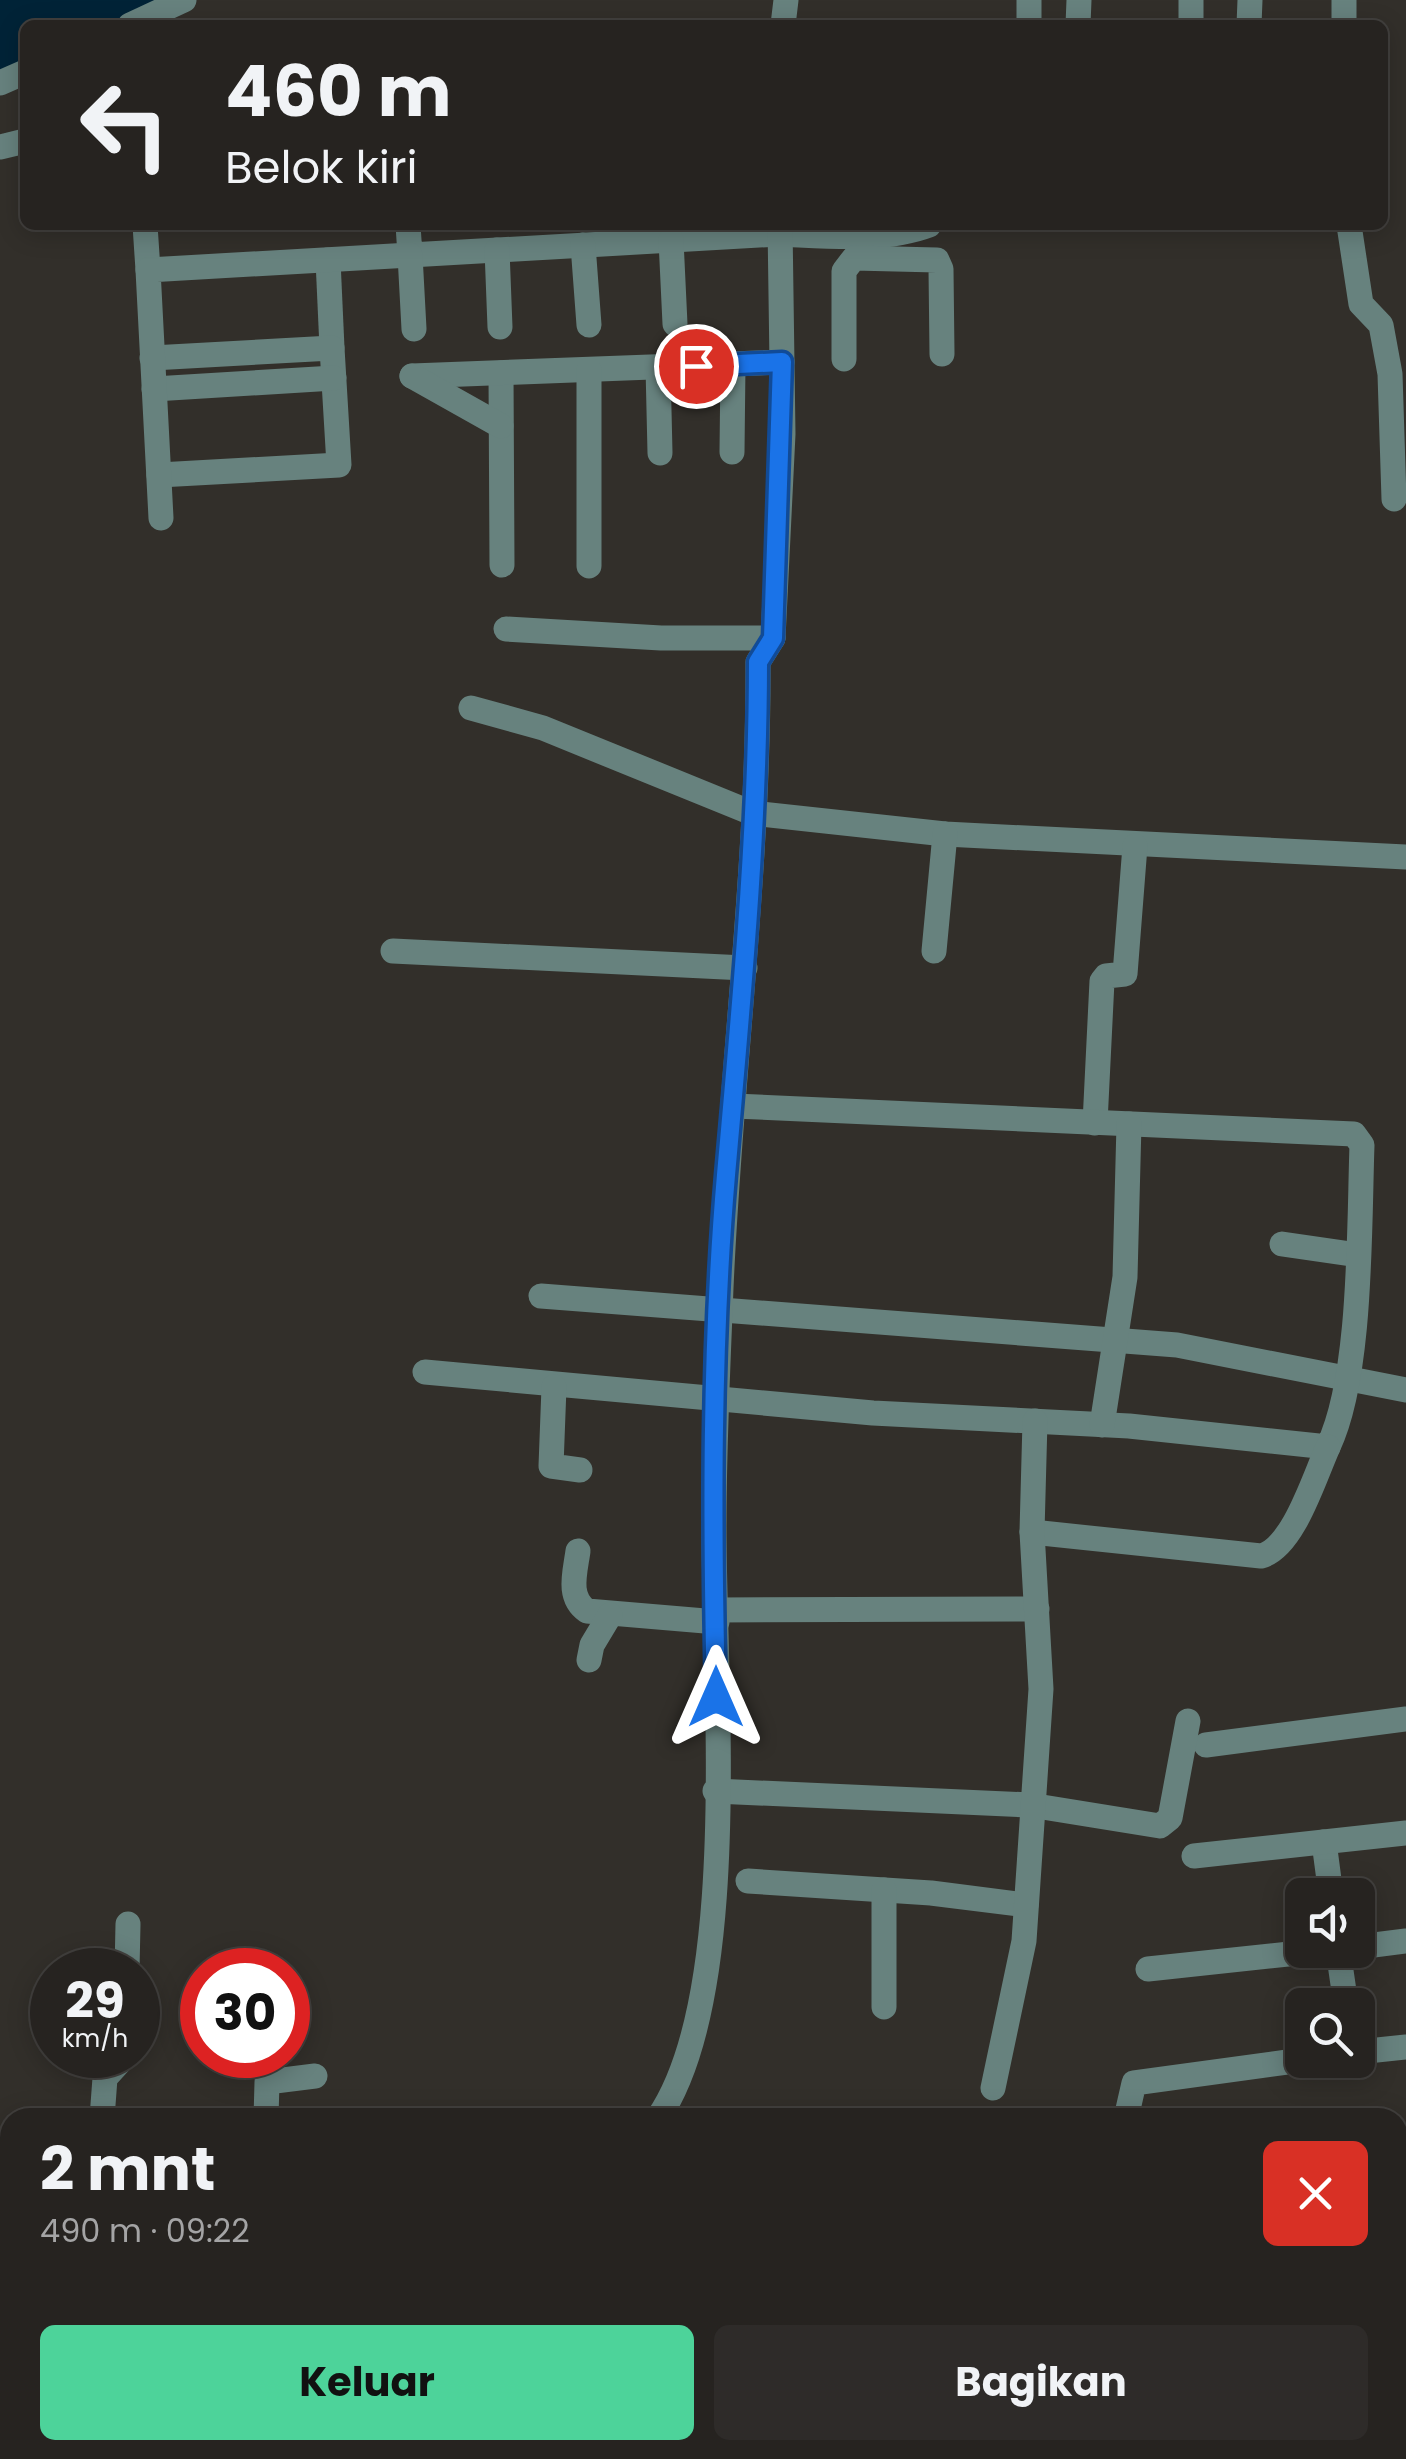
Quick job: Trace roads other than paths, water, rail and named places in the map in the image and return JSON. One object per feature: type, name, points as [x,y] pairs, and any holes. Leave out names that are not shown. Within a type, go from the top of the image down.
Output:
[{"type":"street","points":[[141,20],[184,0]]},
{"type":"street","points":[[145,230],[161,518]]},
{"type":"street","points":[[408,230],[414,329]]},
{"type":"street","points":[[476,230],[486,251],[500,327]]},
{"type":"street","points":[[148,270],[671,240],[779,230],[838,230]]},
{"type":"street","points":[[664,2108],[675,2091],[699,2020],[710,1924],[716,1792],[720,1306],[744,968],[758,662],[773,638],[782,362],[779,230]]},
{"type":"street","points":[[913,258],[920,230]]},
{"type":"street","points":[[1350,230],[1361,304],[1394,325],[1399,460],[1394,499]]},
{"type":"street","points":[[671,240],[675,324]]},
{"type":"street","points":[[582,245],[588,325]]},
{"type":"street","points":[[844,359],[846,263],[854,258],[936,260],[941,269],[942,354]]},
{"type":"street","points":[[159,476],[338,465],[328,260]]},
{"type":"street","points":[[152,358],[332,348]]},
{"type":"street","points":[[501,426],[412,376],[782,362]]},
{"type":"street","points":[[732,452],[733,364]]},
{"type":"street","points":[[658,367],[660,453]]},
{"type":"street","points":[[589,566],[590,370]]},
{"type":"street","points":[[501,373],[502,565]]},
{"type":"street","points":[[154,388],[334,378]]},
{"type":"street","points":[[506,629],[773,638]]},
{"type":"street","points":[[471,708],[543,728],[752,813],[945,834],[1406,857]]},
{"type":"street","points":[[934,951],[945,834]]},
{"type":"street","points":[[1095,1123],[1102,981],[1106,976],[1125,974],[1135,846]]},
{"type":"street","points":[[393,951],[744,968]]},
{"type":"street","points":[[734,1106],[1354,1134],[1362,1145],[1358,1255],[1340,1422],[1286,1540],[1274,1552],[1260,1556],[1032,1532]]},
{"type":"street","points":[[1102,1425],[1125,1276],[1129,1124]]},
{"type":"street","points":[[1282,1244],[1358,1255]]},
{"type":"street","points":[[541,1296],[720,1306],[1176,1345],[1346,1375],[1406,1390]]},
{"type":"street","points":[[426,1372],[554,1387],[717,1396],[891,1414],[1102,1425],[1328,1447]]},
{"type":"street","points":[[554,1387],[551,1466],[580,1470]]},
{"type":"street","points":[[993,2088],[1014,2001],[1026,1905],[1030,1805],[1042,1688],[1032,1532],[1035,1421]]},
{"type":"street","points":[[578,1551],[573,1591],[577,1604],[610,1615],[1037,1609]]},
{"type":"street","points":[[589,1660],[610,1615]]},
{"type":"street","points":[[1206,1745],[1406,1719]]},
{"type":"street","points":[[716,1792],[1030,1805],[1162,1825],[1170,1818],[1188,1721]]},
{"type":"street","points":[[1194,1856],[1406,1833]]},
{"type":"street","points":[[1324,1842],[1329,1878]]},
{"type":"street","points":[[748,1881],[1026,1905]]},
{"type":"street","points":[[884,1890],[884,2007]]},
{"type":"street","points":[[127,1948],[128,1924]]},
{"type":"street","points":[[1375,1944],[1406,1941]]},
{"type":"street","points":[[1148,1969],[1285,1954]]},
{"type":"street","points":[[1375,2050],[1406,2047]]},
{"type":"street","points":[[1128,2108],[1134,2083],[1285,2062]]},
{"type":"street","points":[[266,2108],[267,2082],[315,2076]]},
{"type":"street","points":[[103,2108],[106,2078]]},
{"type":"water","points":[[0,0],[183,0],[139,20],[20,20],[20,74],[0,83]]}]
